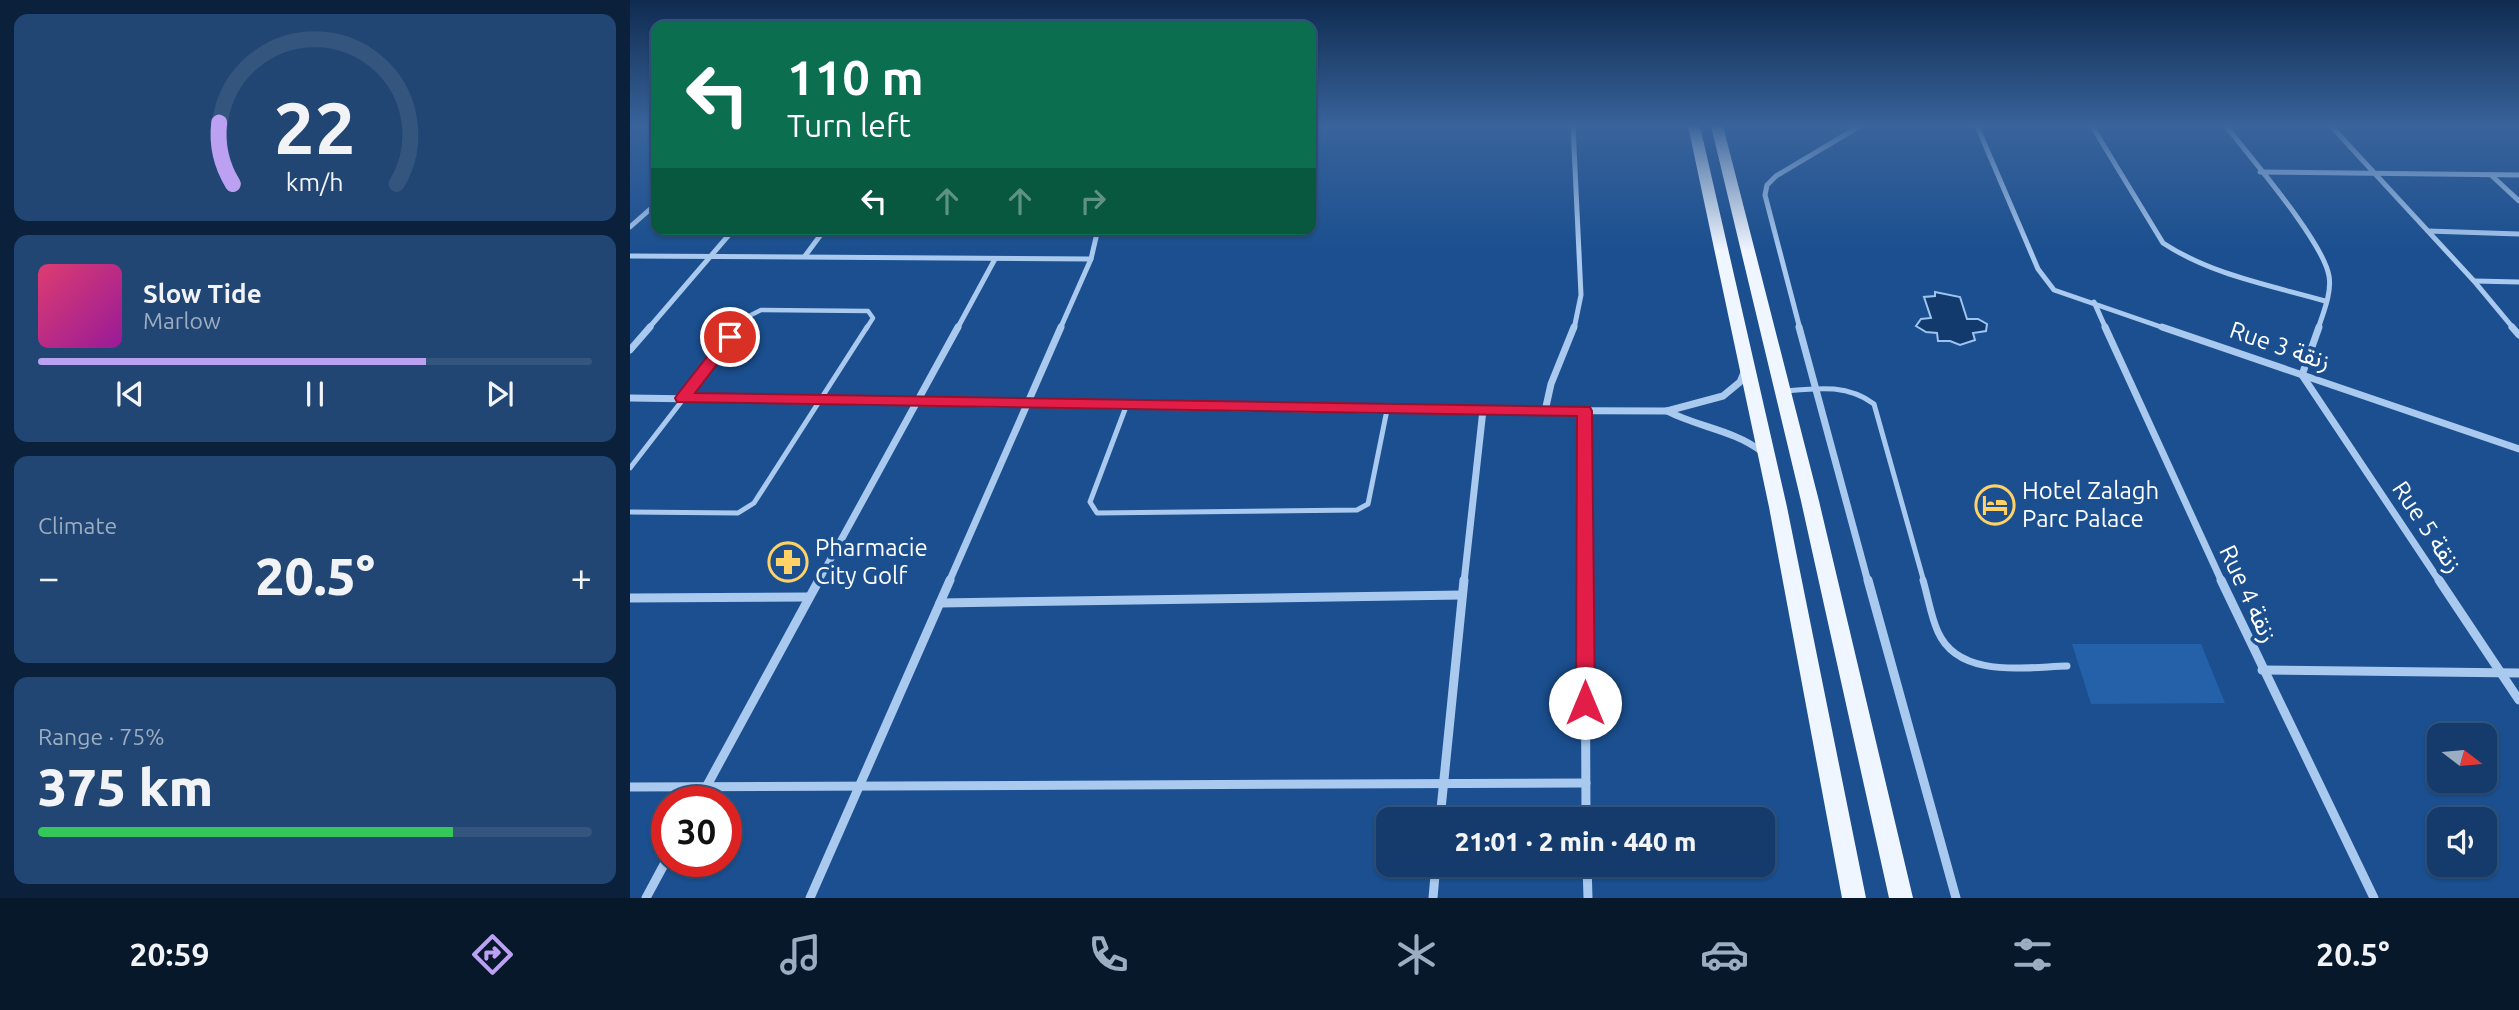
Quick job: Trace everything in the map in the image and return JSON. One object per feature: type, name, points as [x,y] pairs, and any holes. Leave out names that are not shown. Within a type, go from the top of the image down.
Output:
[{"type":"main road","points":[[1703,168],[1767,457],[1854,898]]},
{"type":"main road","points":[[1727,168],[1783,391],[1900,898]]},
{"type":"street","points":[[1545,411],[1547,389],[1572,333],[1581,295],[1575,168]]},
{"type":"street","points":[[1790,168],[1767,185],[1765,195],[1815,389],[1956,898]]},
{"type":"street","name":"Rue 3 زنقة","points":[[1995,168],[2038,269],[2054,290],[2519,449]]},
{"type":"street","points":[[2117,168],[2163,243],[2177,253],[2221,271],[2325,301]]},
{"type":"street","points":[[2257,168],[2323,259],[2329,275],[2325,301],[2302,375]]},
{"type":"street","points":[[2369,168],[2474,281],[2519,335]]},
{"type":"street","points":[[2260,172],[2519,175]]},
{"type":"street","points":[[2490,175],[2519,201]]},
{"type":"street","points":[[630,227],[651,208]]},
{"type":"street","points":[[2428,231],[2519,234]]},
{"type":"street","points":[[630,350],[729,235]]},
{"type":"street","points":[[805,256],[821,235]]},
{"type":"street","points":[[810,898],[1029,403],[1091,259],[1097,235]]},
{"type":"street","points":[[630,256],[1091,259]]},
{"type":"street","points":[[707,786],[807,597],[995,258]]},
{"type":"street","points":[[2474,281],[2519,282]]},
{"type":"street","name":"Rue 4 زنقة","points":[[2094,302],[2161,455],[2262,670],[2374,898]]},
{"type":"street","points":[[630,398],[1387,410],[1667,411],[1688,403],[1712,401],[1728,394],[1744,375],[1745,359]]},
{"type":"street","name":"Rue 5 زنقة","points":[[2302,375],[2519,701]]},
{"type":"street","points":[[1441,807],[1483,410]]},
{"type":"street","points":[[1585,411],[1586,807]]},
{"type":"street","points":[[1667,411],[1686,422],[1736,435],[1767,457]]},
{"type":"street","points":[[940,603],[1462,596]]},
{"type":"street","points":[[630,598],[807,597]]},
{"type":"street","points":[[2262,670],[2519,673]]},
{"type":"street","points":[[742,787],[1586,783]]},
{"type":"street","points":[[630,787],[651,787]]},
{"type":"street","points":[[646,898],[657,877]]},
{"type":"street","points":[[1433,898],[1435,877]]},
{"type":"street","points":[[1587,877],[1588,898]]},
{"type":"lane","points":[[630,468],[747,317],[761,310],[868,311],[873,318],[754,503],[738,513],[630,512]]},
{"type":"lane","points":[[1783,391],[1852,390],[1864,395],[1874,404],[1938,632],[1949,649],[1963,659],[1979,664],[2067,666]]},
{"type":"lane","points":[[1128,404],[1090,502],[1097,513],[1357,510],[1368,504],[1387,410]]},
{"type":"shaded area","points":[[1935,292],[1960,297],[1967,319],[1978,319],[1987,324],[1986,331],[1973,333],[1975,340],[1960,345],[1950,341],[1938,341],[1937,333],[1926,332],[1916,326],[1921,319],[1931,318],[1924,297],[1935,296]]},
{"type":"shaded area","points":[[2072,644],[2201,644],[2225,703],[2091,704]]},
{"type":"place","name":"Hotel Zalagh Parc Palace","points":[[1995,505]]},
{"type":"place","name":"Pharmacie City Golf","points":[[788,562]]},
{"type":"route","points":[[730,337],[682,398],[1585,411],[1585,703]]}]
